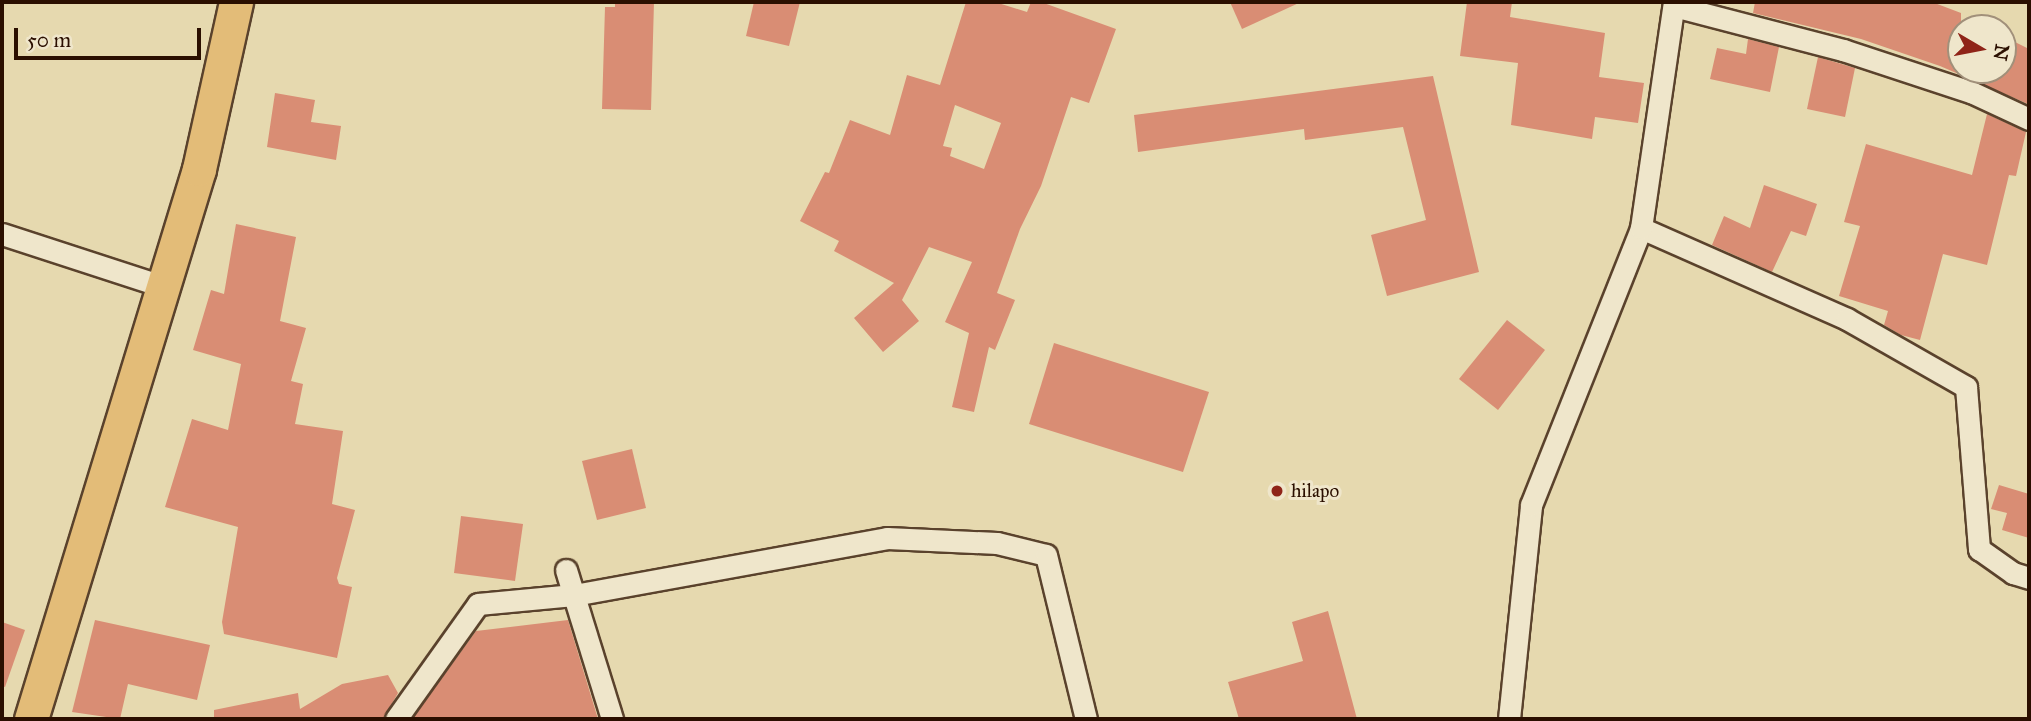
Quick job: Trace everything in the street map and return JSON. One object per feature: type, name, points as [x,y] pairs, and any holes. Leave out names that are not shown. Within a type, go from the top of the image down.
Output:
[{"type":"main road","points":[[31,719],[199,169],[237,11],[236,2]]},
{"type":"street","points":[[1509,719],[1531,505],[1641,228],[1674,4],[1843,50],[1971,92],[2029,119]]},
{"type":"street","points":[[1641,228],[1847,318],[1966,387],[1979,549],[2013,573],[2029,578]]},
{"type":"street","points":[[2,234],[162,286]]},
{"type":"street","points":[[396,719],[478,604],[574,596],[887,538],[997,543],[1046,555],[1086,719]]},
{"type":"street","points":[[566,570],[612,719]]},
{"type":"building","points":[[615,2],[654,2],[651,110],[602,109],[605,7],[615,7]]},
{"type":"building","points":[[754,2],[800,2],[789,46],[746,36]]},
{"type":"building","points":[[966,2],[995,2],[1027,12],[1031,2],[1041,2],[1116,29],[1089,103],[1071,97],[1041,186],[1020,229],[997,293],[1015,300],[995,350],[989,347],[974,412],[952,407],[969,333],[945,322],[972,262],[929,247],[902,300],[919,321],[883,352],[854,318],[894,283],[834,251],[839,241],[800,221],[825,172],[829,173],[850,120],[890,135],[907,75],[940,85]],"holes":[[[955,105],[1001,123],[984,169],[950,156],[952,148],[943,146]]]},
{"type":"building","points":[[1230,2],[1301,2],[1242,29]]},
{"type":"building","points":[[1467,2],[1512,2],[1510,17],[1605,33],[1599,77],[1644,83],[1638,123],[1595,117],[1592,139],[1511,125],[1518,63],[1460,56]]},
{"type":"building","points":[[1755,2],[1932,2],[1961,14],[1947,14],[1947,69],[1861,39],[1753,13]]},
{"type":"building","points":[[1748,39],[1779,47],[1770,92],[1710,79],[1717,48],[1746,54]]},
{"type":"building","points":[[2017,43],[2029,49],[2028,104],[1982,84],[2017,84]]},
{"type":"building","points":[[1818,57],[1855,68],[1845,117],[1807,109]]},
{"type":"building","points":[[1433,76],[1479,272],[1387,296],[1371,235],[1426,220],[1403,127],[1305,140],[1304,129],[1138,152],[1134,115]]},
{"type":"building","points":[[275,93],[315,100],[311,122],[341,126],[336,160],[267,147]]},
{"type":"building","points":[[1987,114],[2026,132],[2016,176],[2009,175],[1987,265],[1943,254],[1920,340],[1901,335],[1884,325],[1888,311],[1839,296],[1860,226],[1844,222],[1866,144],[1972,175]]},
{"type":"building","points":[[1764,185],[1817,204],[1806,236],[1791,231],[1772,272],[1712,245],[1724,216],[1750,228]]},
{"type":"building","points":[[236,224],[296,237],[280,321],[306,328],[291,381],[303,384],[295,424],[343,431],[332,504],[355,510],[337,578],[339,584],[352,587],[337,658],[224,634],[222,622],[238,527],[165,507],[192,419],[228,430],[241,364],[193,350],[211,290],[224,294]]},
{"type":"building","points":[[1507,320],[1545,350],[1498,410],[1459,379]]},
{"type":"building","points":[[1054,343],[1209,392],[1183,472],[1029,424]]},
{"type":"building","points":[[632,449],[646,508],[597,520],[582,461]]},
{"type":"building","points":[[1999,485],[2029,494],[2029,538],[2002,530],[2007,513],[1991,509]]},
{"type":"building","points":[[461,516],[523,524],[515,581],[454,573]]},
{"type":"building","points":[[1328,611],[1357,719],[1239,719],[1228,682],[1303,661],[1292,622]]},
{"type":"building","points":[[95,620],[210,645],[197,700],[128,684],[120,719],[72,712]]},
{"type":"building","points":[[568,620],[598,719],[412,719],[476,631]]},
{"type":"building","points":[[2,622],[25,630],[5,687],[2,686]]},
{"type":"building","points":[[388,675],[398,693],[383,719],[214,719],[214,710],[298,693],[300,709],[342,684]]},
{"type":"place","name":"hilapo","points":[[1277,491]]}]
